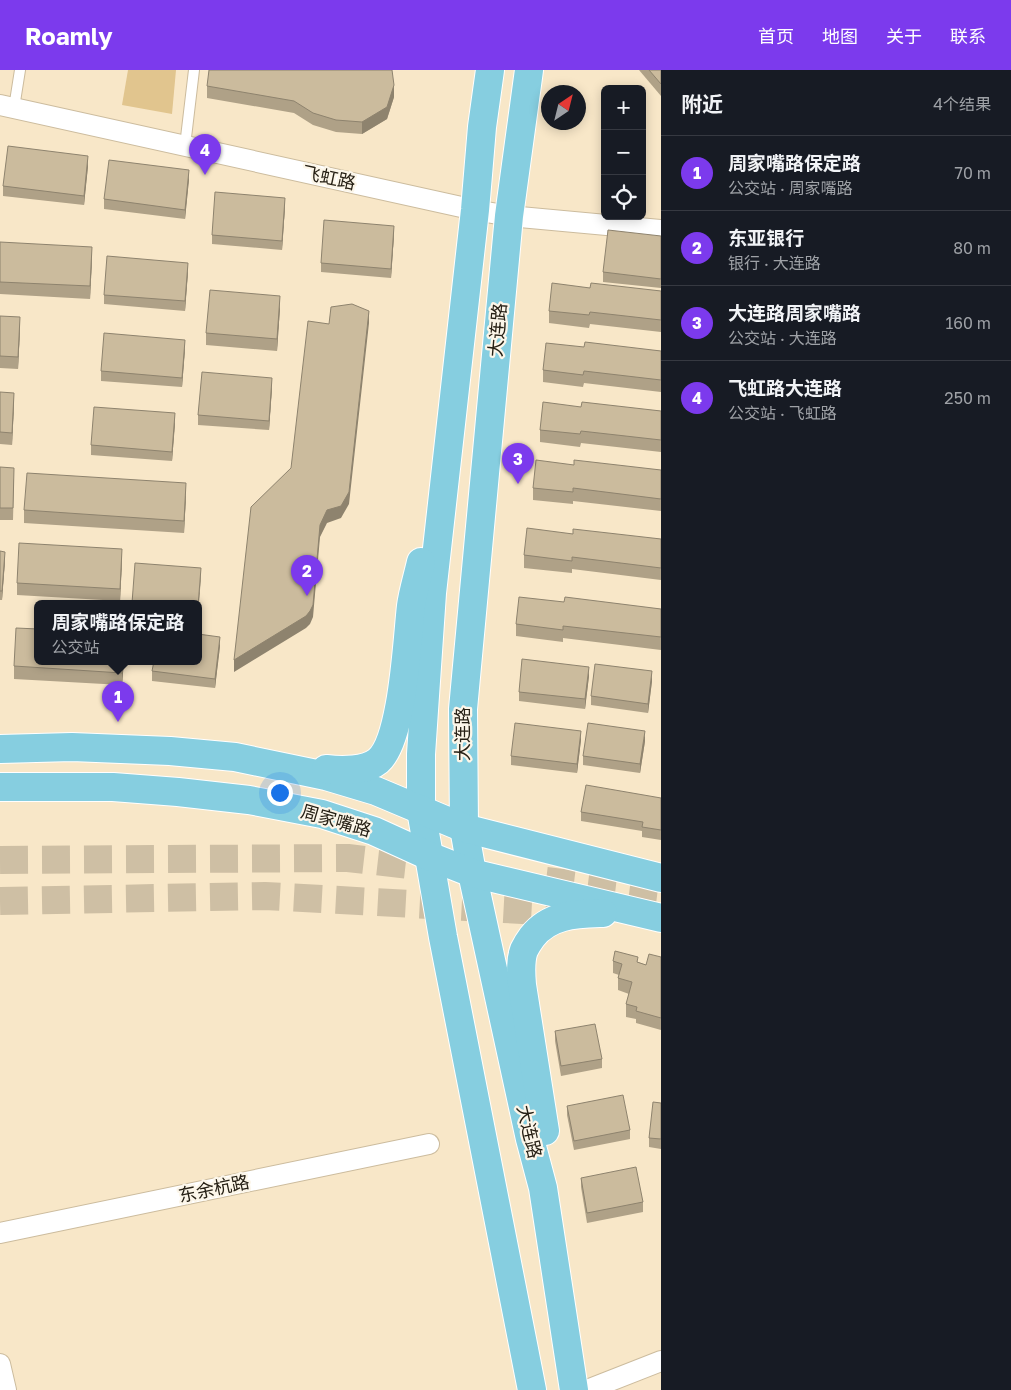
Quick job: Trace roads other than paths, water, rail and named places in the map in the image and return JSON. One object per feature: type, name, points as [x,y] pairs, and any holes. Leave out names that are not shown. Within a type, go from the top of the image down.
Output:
[{"type":"main road","name":"大连路","points":[[490,70],[482,127],[475,210],[432,592],[421,754],[421,810],[489,1176],[532,1390]]},
{"type":"main road","name":"大连路","points":[[529,70],[509,216],[462,709],[464,828],[472,873],[530,1139],[543,1188],[574,1390]]},
{"type":"main road","points":[[269,764],[336,770],[354,769],[369,766],[387,750],[398,714],[412,603],[424,552],[442,504]]},
{"type":"main road","points":[[0,749],[72,748],[170,751],[235,757],[326,776],[376,791],[464,828],[661,878]]},
{"type":"main road","name":"周家嘴路","points":[[0,787],[113,787],[178,792],[249,800],[322,814],[374,831],[472,873],[661,919]]},
{"type":"main road","points":[[543,1188],[545,1127],[522,985],[521,965],[524,950],[537,931],[547,923],[567,915],[607,913],[661,919]]},
{"type":"street","name":"飞虹路","points":[[7,107],[475,210],[509,216],[661,230]]},
{"type":"street","name":"东余杭路","points":[[0,1234],[428,1144]]},
{"type":"street","points":[[587,1390],[661,1360]]},
{"type":"street","points":[[0,1364],[6,1390]]},
{"type":"lane","points":[[7,107],[20,70]]},
{"type":"lane","points":[[185,146],[194,70]]},
{"type":"tunnel","points":[[0,860],[348,858],[453,870]]},
{"type":"tunnel","points":[[546,881],[661,895]]},
{"type":"tunnel","points":[[0,901],[265,896],[578,913]]},
{"type":"place","name":"飞虹路大连路","points":[[205,175]]},
{"type":"place","name":"大连路周家嘴路","points":[[518,484]]},
{"type":"place","name":"东亚银行","points":[[307,596]]},
{"type":"place","name":"周家嘴路保定路","points":[[118,722]]}]
